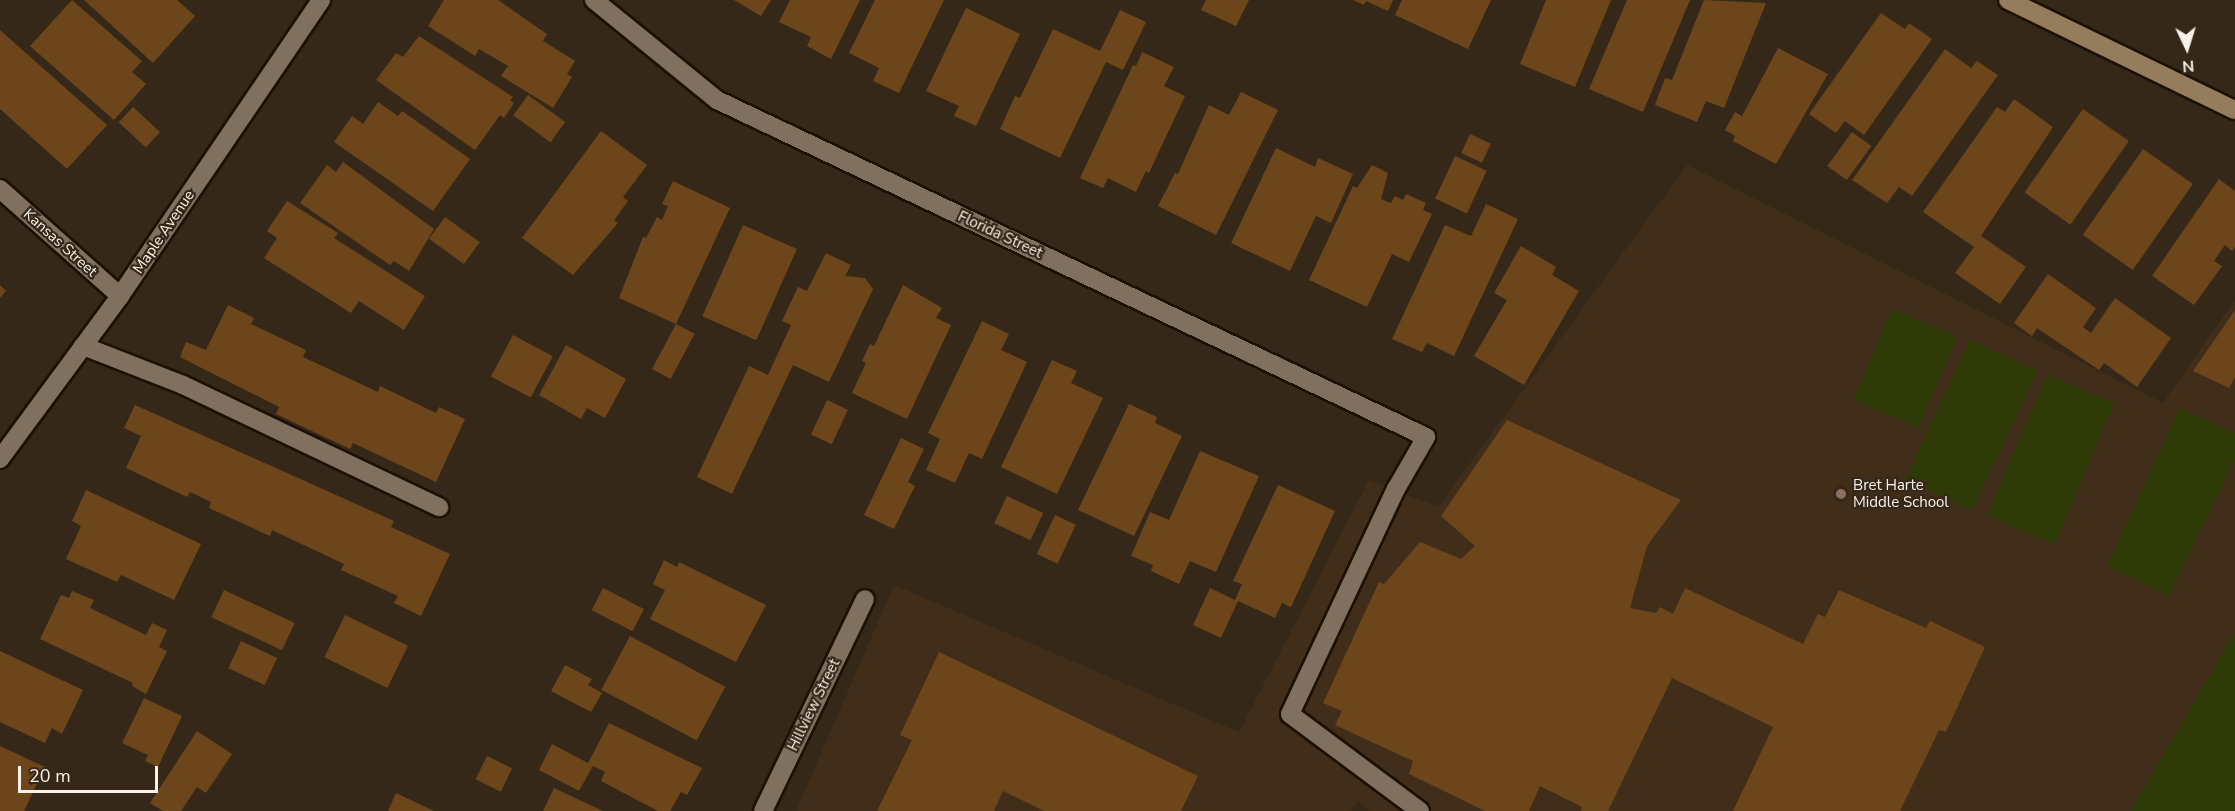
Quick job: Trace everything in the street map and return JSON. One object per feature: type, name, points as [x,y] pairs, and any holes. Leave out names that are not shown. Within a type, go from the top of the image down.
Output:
[{"type":"main road","points":[[2008,0],[2235,110]]},
{"type":"street","name":"Maple Avenue","points":[[0,459],[120,296],[321,0]]},
{"type":"street","name":"Florida Street","points":[[594,0],[717,100],[1426,437],[1396,489],[1290,714],[1420,811]]},
{"type":"street","name":"Kansas Street","points":[[0,189],[120,296]]},
{"type":"street","points":[[83,346],[183,385],[439,507]]},
{"type":"street","name":"Hillview Street","points":[[763,811],[865,599]]},
{"type":"shaded area","name":"Bret Harte Middle School","points":[[1687,165],[2163,403],[2235,300],[2235,811],[1370,811],[1358,801],[1350,811],[796,811],[894,585],[1239,732],[1369,480],[1438,507]]},
{"type":"green space","points":[[1892,309],[1957,337],[1919,428],[1853,400]]},
{"type":"green space","points":[[1970,340],[2037,371],[1972,511],[1905,480]]},
{"type":"green space","points":[[2047,375],[2114,404],[2054,544],[1987,516]]},
{"type":"green space","points":[[2180,408],[2235,434],[2235,460],[2169,596],[2107,566]]},
{"type":"green space","points":[[2235,632],[2235,811],[2131,811]]},
{"type":"building","points":[[72,0],[142,61],[132,72],[146,84],[114,120],[30,46]]},
{"type":"building","points":[[84,0],[177,0],[195,16],[153,63]]},
{"type":"building","points":[[444,0],[498,0],[547,34],[543,41],[575,61],[567,74],[572,77],[553,108],[501,76],[508,66],[479,49],[475,56],[428,26]]},
{"type":"building","points":[[734,0],[771,0],[761,16]]},
{"type":"building","points":[[790,0],[860,0],[831,59],[807,46],[811,37],[779,22]]},
{"type":"building","points":[[875,0],[944,0],[899,93],[873,81],[879,68],[849,53]]},
{"type":"building","points":[[1206,0],[1249,0],[1236,26],[1201,10]]},
{"type":"building","points":[[1353,0],[1393,0],[1388,11],[1366,1],[1364,5]]},
{"type":"building","points":[[1402,0],[1491,0],[1468,49],[1395,15]]},
{"type":"building","points":[[1546,0],[1611,0],[1575,87],[1520,64]]},
{"type":"building","points":[[1627,0],[1690,0],[1643,112],[1589,89]]},
{"type":"building","points":[[1704,0],[1766,3],[1724,108],[1706,101],[1697,122],[1655,105],[1665,78],[1672,80]]},
{"type":"building","points":[[966,8],[1020,34],[976,126],[954,116],[959,106],[926,91]]},
{"type":"building","points":[[1120,10],[1146,22],[1123,70],[1106,62],[1060,158],[1000,129],[1015,96],[1020,98],[1053,29],[1100,51]]},
{"type":"building","points":[[1881,13],[1905,29],[1909,23],[1932,39],[1864,135],[1845,121],[1836,133],[1809,114]]},
{"type":"building","points":[[0,30],[107,125],[67,169],[0,109]]},
{"type":"building","points":[[419,36],[513,97],[510,100],[514,103],[504,118],[500,115],[475,150],[376,80],[396,53],[403,57]]},
{"type":"building","points":[[1778,48],[1828,74],[1776,164],[1733,141],[1735,136],[1725,130],[1735,112],[1742,116]]},
{"type":"building","points":[[1945,49],[1971,68],[1977,61],[1998,75],[1912,196],[1899,187],[1887,203],[1852,180]]},
{"type":"building","points":[[1142,52],[1174,67],[1164,86],[1185,96],[1149,173],[1146,171],[1136,192],[1108,178],[1103,188],[1080,178],[1133,65],[1136,66]]},
{"type":"building","points":[[1241,92],[1278,110],[1216,235],[1158,206],[1175,173],[1178,174],[1209,105],[1229,115]]},
{"type":"building","points":[[528,95],[565,122],[551,142],[513,115]]},
{"type":"building","points":[[2014,99],[2053,127],[1981,236],[2026,267],[2000,304],[1955,273],[1974,247],[1923,212],[1997,107],[2005,112]]},
{"type":"building","points":[[378,102],[398,116],[402,111],[470,159],[433,211],[334,142],[352,116],[363,124]]},
{"type":"building","points":[[133,107],[160,132],[146,148],[119,122]]},
{"type":"building","points":[[2083,109],[2129,141],[2070,225],[2024,193]]},
{"type":"building","points":[[601,131],[647,165],[623,197],[628,201],[614,220],[618,223],[573,275],[522,238]]},
{"type":"building","points":[[1852,132],[1871,146],[1847,180],[1827,166]]},
{"type":"building","points":[[1470,134],[1491,144],[1482,163],[1461,153]]},
{"type":"building","points":[[1276,148],[1315,167],[1318,158],[1353,174],[1331,223],[1316,216],[1290,271],[1231,243]]},
{"type":"building","points":[[2143,149],[2193,184],[2133,270],[2083,235]]},
{"type":"building","points":[[1455,156],[1487,171],[1467,213],[1435,199]]},
{"type":"building","points":[[343,162],[434,229],[409,271],[394,261],[390,265],[300,203],[327,165],[336,172]]},
{"type":"building","points":[[1372,165],[1388,173],[1381,199],[1391,203],[1395,196],[1403,200],[1406,194],[1426,203],[1423,210],[1432,214],[1409,262],[1392,254],[1367,307],[1309,280],[1353,186],[1357,188]]},
{"type":"building","points":[[2219,179],[2235,191],[2235,247],[2232,251],[2225,245],[2214,261],[2222,266],[2194,305],[2152,276]]},
{"type":"building","points":[[673,181],[730,208],[676,324],[619,298],[643,237],[646,238],[657,217],[662,220],[668,206],[662,204]]},
{"type":"building","points":[[287,201],[338,233],[334,238],[425,296],[404,330],[359,301],[351,313],[264,258],[277,238],[267,231]]},
{"type":"building","points":[[1486,204],[1518,219],[1454,356],[1427,343],[1422,352],[1392,339],[1445,225],[1471,236]]},
{"type":"building","points":[[445,217],[480,242],[464,264],[429,239]]},
{"type":"building","points":[[743,225],[797,249],[756,340],[702,316]]},
{"type":"building","points":[[1521,246],[1556,267],[1552,275],[1579,291],[1524,385],[1474,356],[1507,300],[1494,293]]},
{"type":"building","points":[[826,253],[851,265],[845,276],[865,278],[873,289],[829,382],[793,365],[732,494],[697,477],[749,366],[768,375],[791,325],[782,321],[798,287],[807,291]]},
{"type":"building","points":[[2048,274],[2096,308],[2083,327],[2091,333],[2115,298],[2171,338],[2137,387],[2104,363],[2099,370],[2037,328],[2032,336],[2014,323]]},
{"type":"building","points":[[0,285],[6,291],[0,298]]},
{"type":"building","points":[[903,285],[942,308],[936,318],[951,325],[907,419],[852,393],[866,363],[862,361],[870,344],[874,346]]},
{"type":"building","points":[[228,305],[254,318],[251,324],[306,350],[303,357],[378,392],[380,386],[436,413],[439,407],[465,419],[436,482],[353,443],[350,449],[276,414],[279,407],[180,357],[186,342],[206,350]]},
{"type":"building","points":[[2235,310],[2235,377],[2229,388],[2193,371]]},
{"type":"building","points":[[982,321],[1009,334],[1001,350],[1027,362],[982,459],[969,453],[955,483],[926,470],[940,439],[928,433]]},
{"type":"building","points":[[676,324],[695,334],[671,379],[652,369]]},
{"type":"building","points":[[513,335],[553,356],[531,398],[491,376]]},
{"type":"building","points":[[566,345],[626,379],[605,418],[587,408],[581,419],[539,395]]},
{"type":"building","points":[[1052,360],[1077,371],[1071,383],[1103,398],[1057,494],[1001,467]]},
{"type":"building","points":[[827,400],[848,410],[832,444],[811,434]]},
{"type":"building","points":[[1129,404],[1157,417],[1155,423],[1182,436],[1134,536],[1078,510]]},
{"type":"building","points":[[135,405],[394,521],[391,527],[450,554],[421,616],[394,603],[398,596],[341,570],[344,564],[272,530],[270,536],[209,508],[211,502],[190,492],[187,497],[126,468],[141,436],[124,428]]},
{"type":"building","points":[[1507,420],[1681,500],[1647,546],[1630,608],[1656,613],[1660,607],[1673,614],[1685,588],[1803,644],[1818,614],[1825,617],[1839,590],[1926,628],[1930,621],[1985,647],[1946,732],[1939,730],[1900,811],[1733,811],[1773,727],[1672,678],[1608,811],[1581,811],[1582,807],[1540,786],[1529,811],[1485,811],[1409,774],[1413,761],[1335,725],[1342,711],[1323,703],[1379,582],[1384,584],[1420,542],[1461,559],[1475,546],[1441,516]]},
{"type":"building","points":[[901,438],[924,449],[908,482],[915,486],[894,529],[864,515]]},
{"type":"building","points":[[1200,451],[1259,476],[1216,572],[1190,561],[1179,584],[1151,571],[1153,565],[1131,556],[1150,512],[1169,520]]},
{"type":"building","points":[[1278,485],[1335,511],[1291,607],[1282,603],[1275,618],[1238,601],[1221,638],[1193,625],[1210,588],[1235,600],[1242,584],[1233,581]]},
{"type":"building","points":[[86,490],[201,544],[174,600],[121,575],[117,582],[66,559],[81,526],[72,521]]},
{"type":"building","points":[[1007,496],[1043,513],[1031,540],[994,523]]},
{"type":"building","points":[[1055,515],[1076,525],[1058,564],[1037,554]]},
{"type":"building","points":[[664,560],[677,567],[679,562],[766,605],[736,662],[650,619],[665,590],[653,584]]},
{"type":"building","points":[[603,588],[644,609],[633,631],[592,610]]},
{"type":"building","points":[[224,590],[295,623],[282,650],[211,617]]},
{"type":"building","points":[[72,591],[94,600],[90,608],[146,635],[152,623],[167,630],[159,647],[167,651],[146,694],[132,686],[133,683],[40,639],[61,595],[69,598]]},
{"type":"building","points":[[345,615],[408,646],[387,688],[324,657]]},
{"type":"building","points":[[630,636],[725,687],[697,741],[601,690]]},
{"type":"building","points":[[241,641],[277,658],[265,685],[228,668]]},
{"type":"building","points":[[0,651],[83,690],[62,734],[52,728],[45,743],[0,722]]},
{"type":"building","points":[[939,652],[1198,776],[1181,811],[1044,811],[1003,791],[994,811],[877,811],[912,740],[900,735]]},
{"type":"building","points":[[565,665],[592,679],[588,685],[602,693],[591,712],[551,691]]},
{"type":"building","points":[[144,698],[182,716],[158,767],[145,761],[148,755],[122,743]]},
{"type":"building","points":[[609,723],[702,768],[687,795],[681,792],[670,811],[658,811],[601,781],[605,772],[593,766],[579,791],[539,770],[552,744],[588,763]]},
{"type":"building","points":[[197,731],[232,754],[206,793],[197,787],[181,811],[163,811],[150,803]]},
{"type":"building","points":[[0,746],[45,767],[24,811],[0,811]]},
{"type":"building","points":[[487,756],[512,768],[501,792],[476,779]]},
{"type":"building","points":[[554,788],[603,811],[543,811]]},
{"type":"building","points":[[396,793],[434,811],[388,811]]},
{"type":"place","name":"Bret Harte Middle School","points":[[1841,494]]}]
